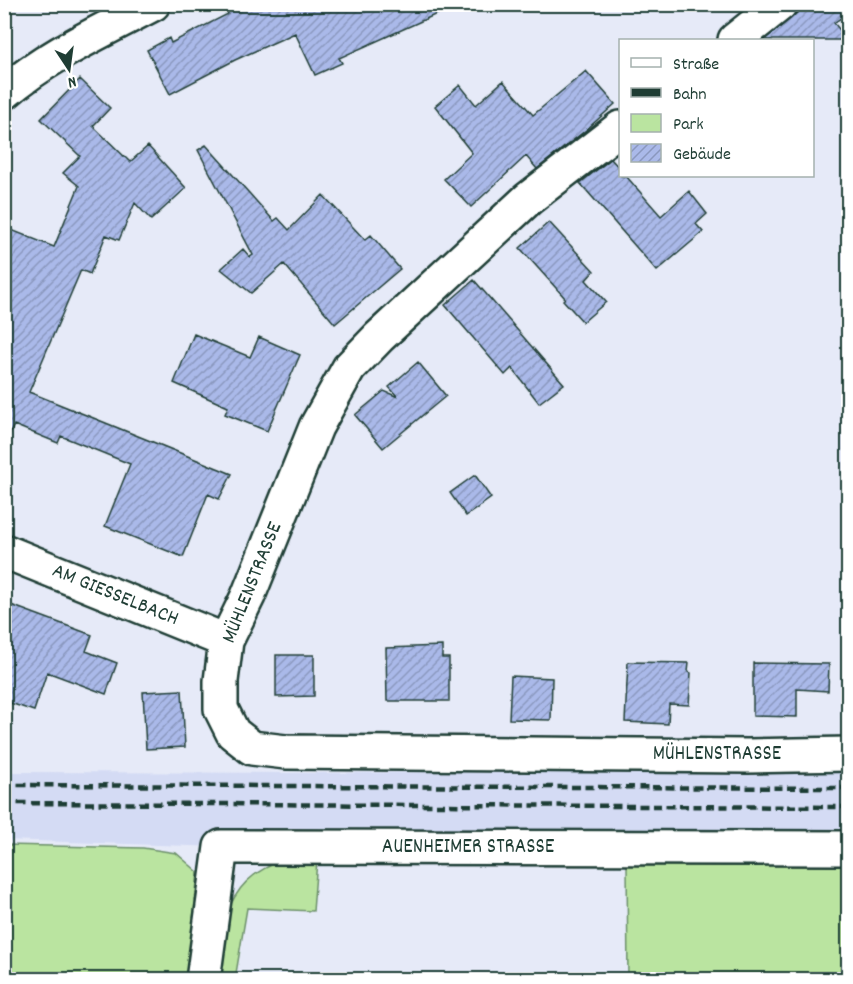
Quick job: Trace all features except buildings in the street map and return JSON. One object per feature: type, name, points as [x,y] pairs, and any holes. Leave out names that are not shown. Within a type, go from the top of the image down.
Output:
[{"type":"street","points":[[4,93],[28,73],[153,4]]},
{"type":"street","points":[[742,24],[780,4]]},
{"type":"street","name":"MÜHLENSTRASSE","points":[[619,130],[528,199],[379,337],[349,368],[316,427],[248,596],[226,641],[221,709],[233,733],[252,748],[286,752],[737,756],[849,754]]},
{"type":"street","name":"AM GIESSELBACH","points":[[4,551],[226,641]]},
{"type":"street","name":"AUENHEIMER STRASSE","points":[[203,980],[221,847],[849,848]]},
{"type":"shaded area","points":[[848,769],[848,848],[221,847],[5,840],[5,772],[314,773]]},
{"type":"green space","points":[[5,845],[143,848],[176,853],[198,872],[187,979],[5,980]]},
{"type":"green space","points":[[290,859],[317,860],[313,911],[247,908],[235,979],[213,980],[225,921],[240,890],[252,877],[268,866]]},
{"type":"green space","points":[[627,862],[848,863],[848,979],[628,979]]},
{"type":"railway","points":[[4,785],[848,788]]},
{"type":"railway","points":[[4,803],[848,807]]}]
